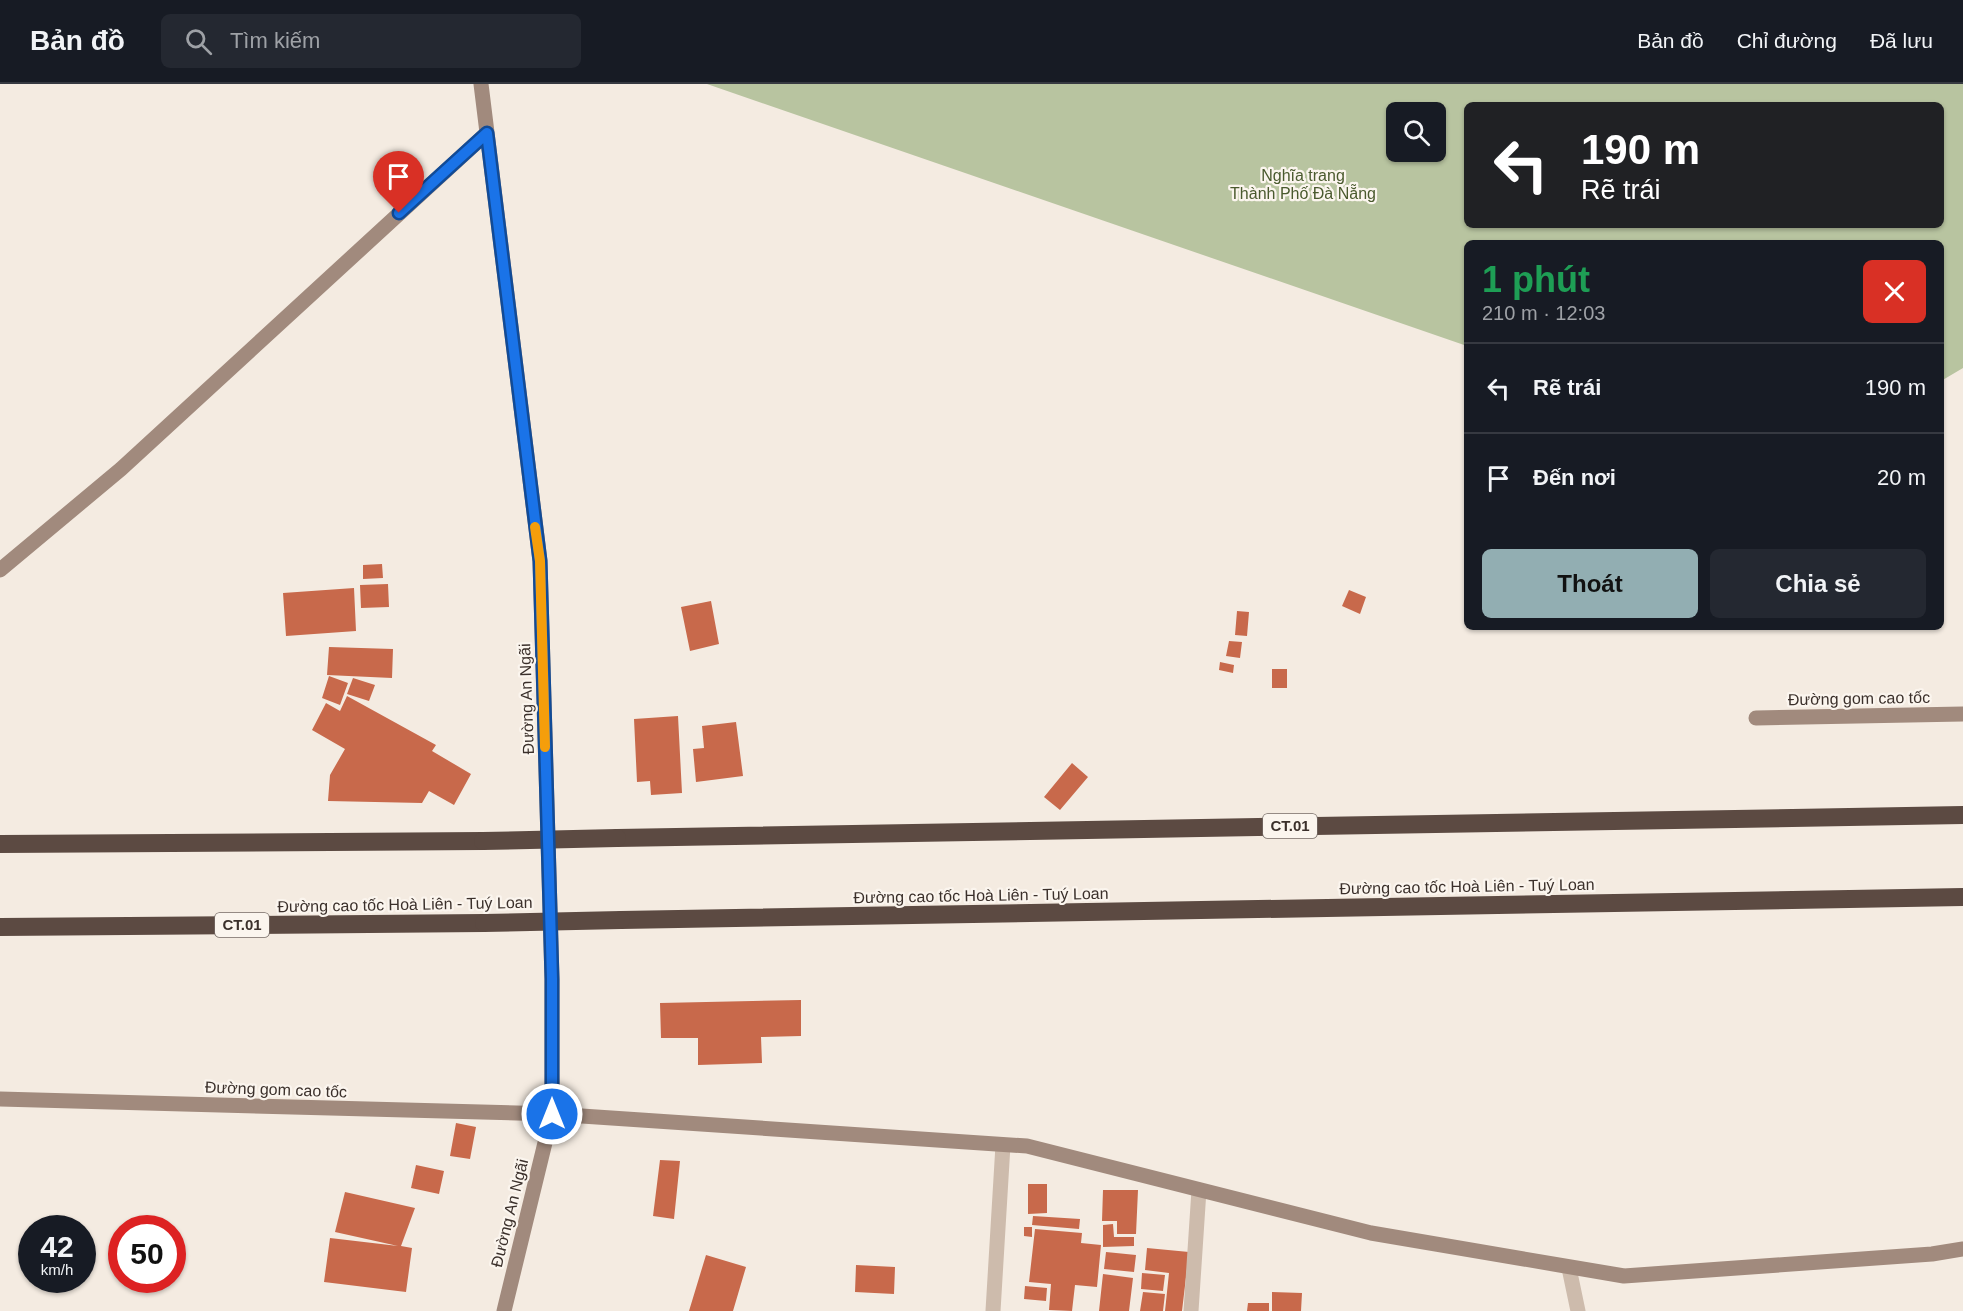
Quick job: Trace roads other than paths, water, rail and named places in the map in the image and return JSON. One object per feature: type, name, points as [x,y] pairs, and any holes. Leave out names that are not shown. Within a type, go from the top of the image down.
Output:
[{"type":"highway","name":"CT.01","points":[[0,844],[483,841],[1963,815]]},
{"type":"highway","name":"Đường cao tốc Hoà Liên - Tuý Loan","points":[[0,927],[484,923],[1963,897]]},
{"type":"main road","name":"Đường An Ngãi","points":[[481,84],[540,561],[552,979],[552,1114],[504,1311]]},
{"type":"main road","points":[[0,570],[121,469],[487,133]]},
{"type":"main road","name":"Đường gom cao tốc","points":[[1756,718],[1963,714]]},
{"type":"main road","name":"Đường gom cao tốc","points":[[0,1099],[552,1114],[1027,1146],[1371,1233],[1624,1276],[1932,1254],[1963,1249]]},
{"type":"street","points":[[993,1311],[1003,1145]]},
{"type":"street","points":[[1191,1311],[1198,1190]]},
{"type":"street","points":[[1569,1268],[1578,1311]]},
{"type":"park label","name":"Nghĩa trang Thành Phố Đà Nẵng","points":[[1303,184]]}]
